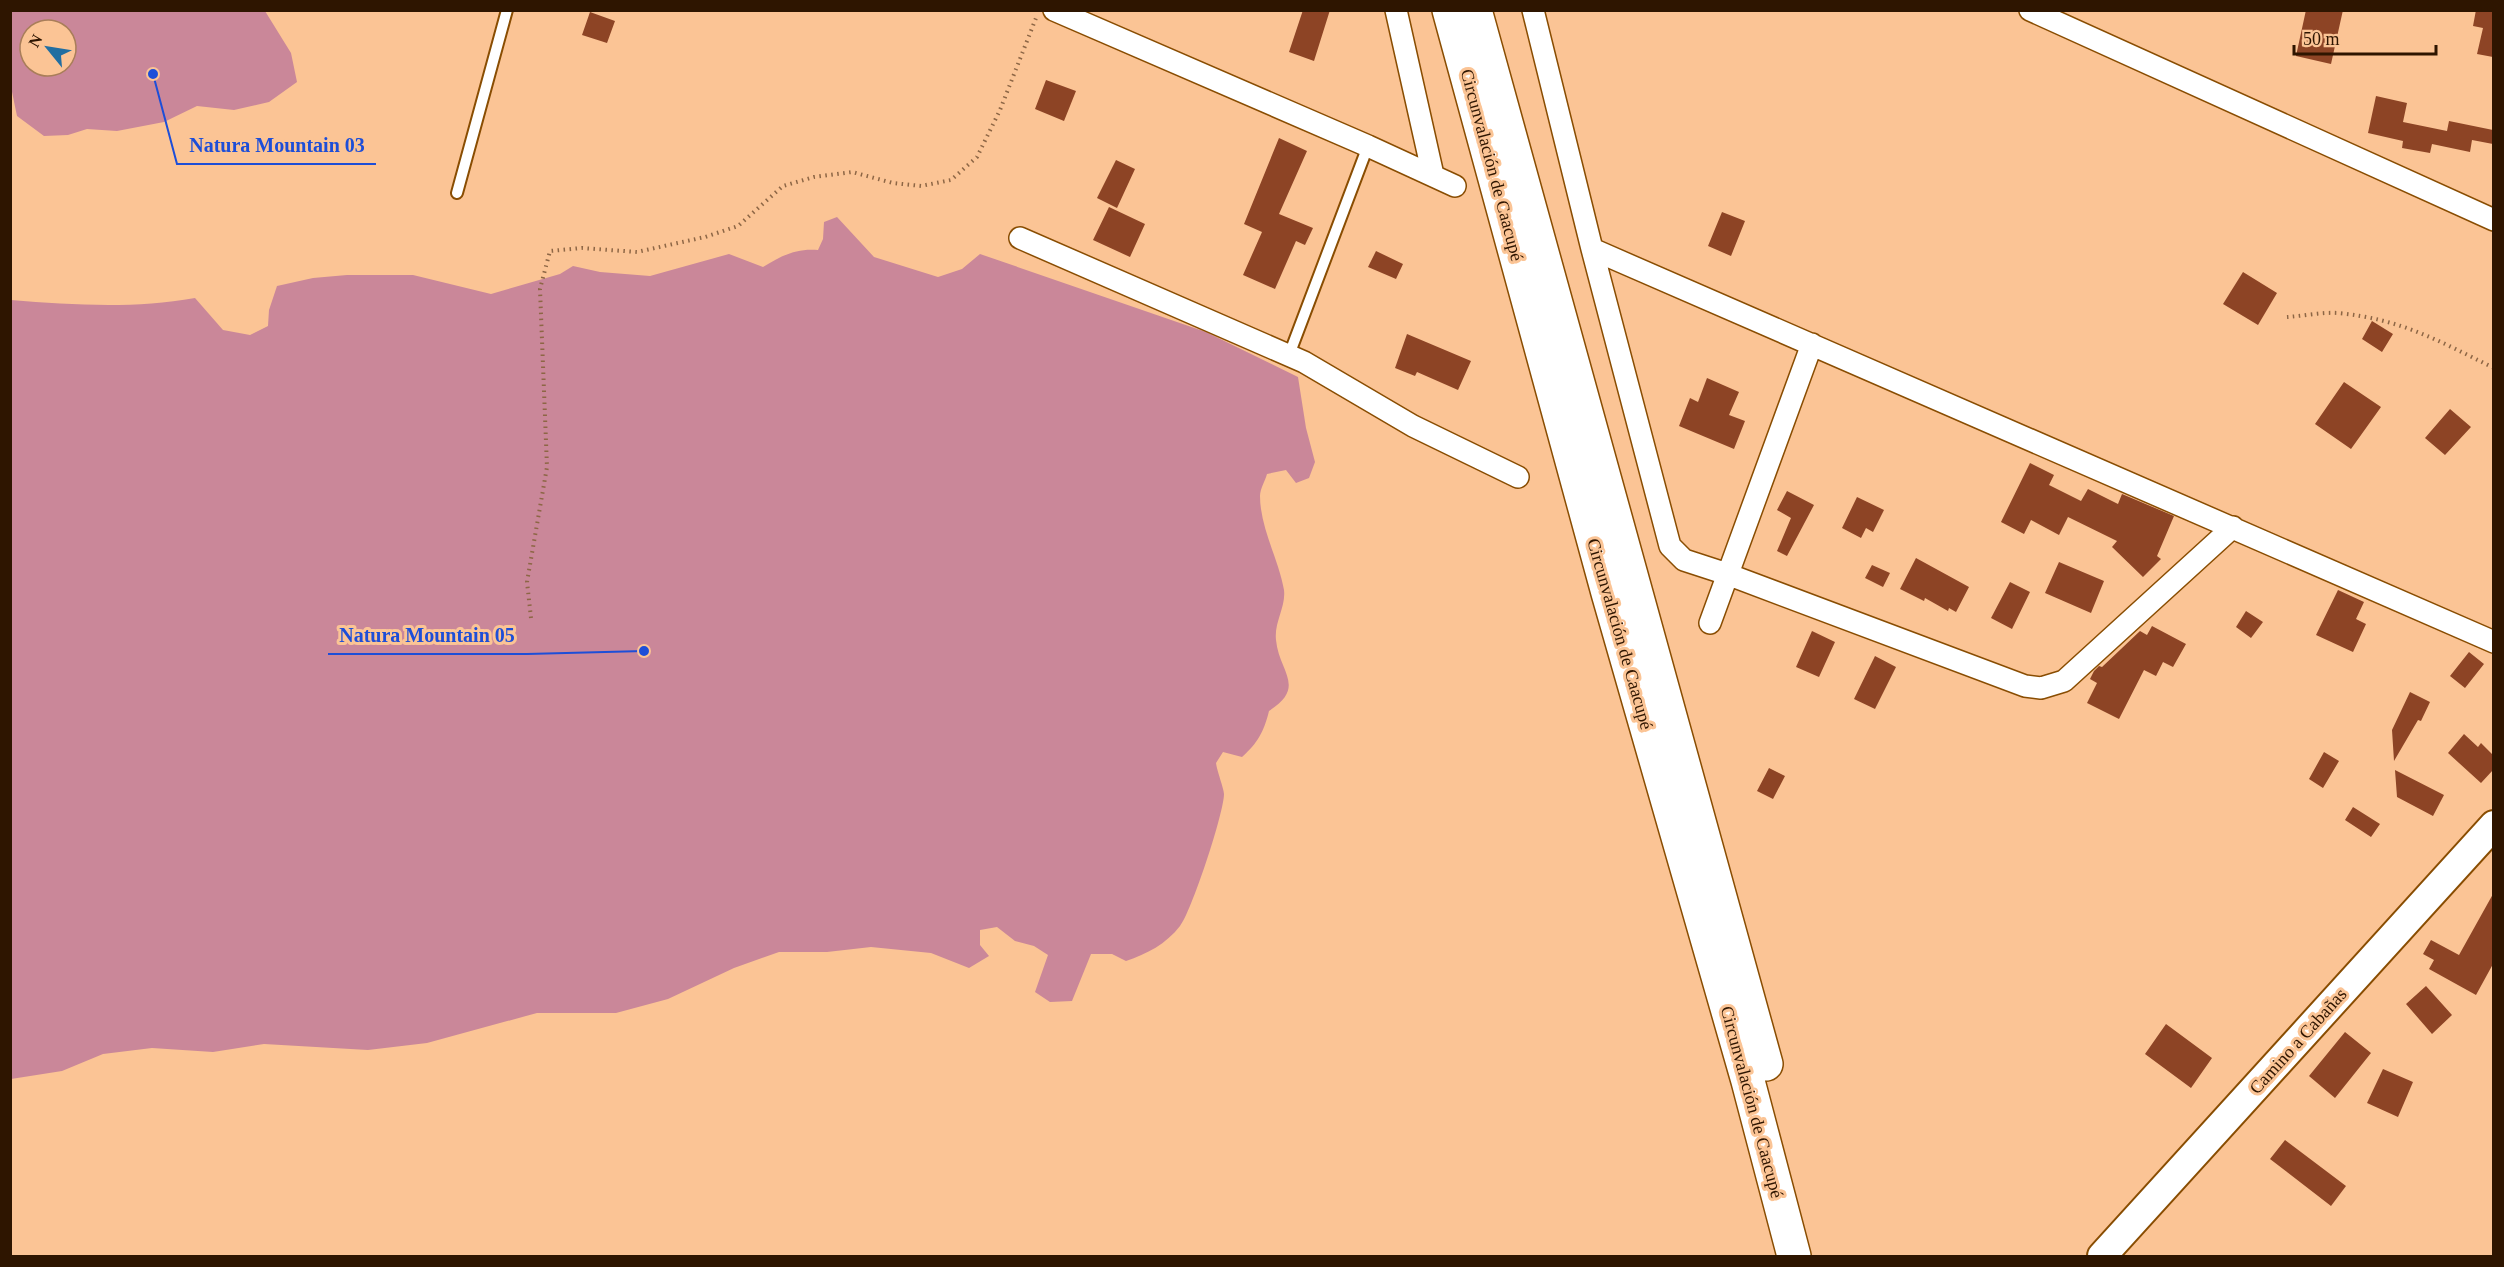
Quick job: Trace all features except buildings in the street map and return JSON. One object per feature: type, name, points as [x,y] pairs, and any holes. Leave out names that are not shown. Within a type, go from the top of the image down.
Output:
[{"type":"highway","name":"Circunvalación de Caacupé","points":[[1449,10],[1608,593],[1748,1082],[1794,1257]]},
{"type":"highway","name":"Circunvalación de Caacupé","points":[[1476,10],[1818,1257]]},
{"type":"street","points":[[1054,10],[1455,186]]},
{"type":"street","points":[[1396,10],[1433,175]]},
{"type":"street","points":[[1533,10],[1592,249],[1671,546],[1684,560],[2025,686],[2042,688],[2064,681],[2233,527]]},
{"type":"street","points":[[2030,10],[2493,220]]},
{"type":"street","points":[[1020,238],[1304,362],[1413,426],[1518,477]]},
{"type":"street","points":[[1592,249],[2493,642]]},
{"type":"street","points":[[1710,623],[1812,344]]},
{"type":"street","name":"Camino a Cabañas","points":[[2102,1257],[2493,827]]},
{"type":"lane","points":[[457,193],[507,10]]},
{"type":"lane","points":[[1289,355],[1368,146]]},
{"type":"path","points":[[531,618],[527,582],[547,467],[540,289],[550,251],[582,248],[637,252],[705,237],[738,226],[783,186],[814,177],[852,172],[893,183],[921,186],[951,180],[977,157],[1000,110],[1039,10]]},
{"type":"path","points":[[2287,317],[2336,313],[2388,321],[2419,331],[2493,368]]},
{"type":"shaded area","points":[[10,11],[265,11],[291,53],[297,82],[269,102],[234,110],[197,106],[164,122],[117,131],[87,129],[68,135],[44,136],[17,116],[11,87]]},
{"type":"shaded area","points":[[837,217],[874,257],[938,277],[962,269],[980,254],[1206,332],[1298,377],[1306,428],[1315,462],[1309,478],[1296,483],[1286,470],[1267,474],[1260,496],[1266,532],[1284,590],[1276,640],[1289,686],[1287,694],[1269,711],[1260,736],[1248,752],[1242,757],[1223,752],[1216,763],[1224,794],[1223,805],[1192,903],[1175,932],[1156,948],[1126,961],[1112,954],[1091,954],[1072,1001],[1050,1002],[1035,992],[1048,955],[1034,946],[1015,941],[997,927],[980,930],[980,945],[989,956],[969,968],[931,953],[871,947],[827,952],[779,952],[734,968],[668,999],[616,1013],[537,1013],[427,1043],[368,1050],[264,1044],[213,1052],[152,1048],[103,1054],[62,1071],[11,1079],[11,300],[126,305],[195,298],[223,330],[250,335],[268,326],[269,310],[277,286],[313,278],[347,275],[413,275],[491,294],[560,274],[573,266],[600,272],[650,276],[729,254],[763,267],[789,254],[803,250],[818,250],[823,239],[824,222]]},
{"type":"place","name":"Natura Mountain 03","points":[[153,74]]},
{"type":"place","name":"Natura Mountain 05","points":[[644,651]]}]
